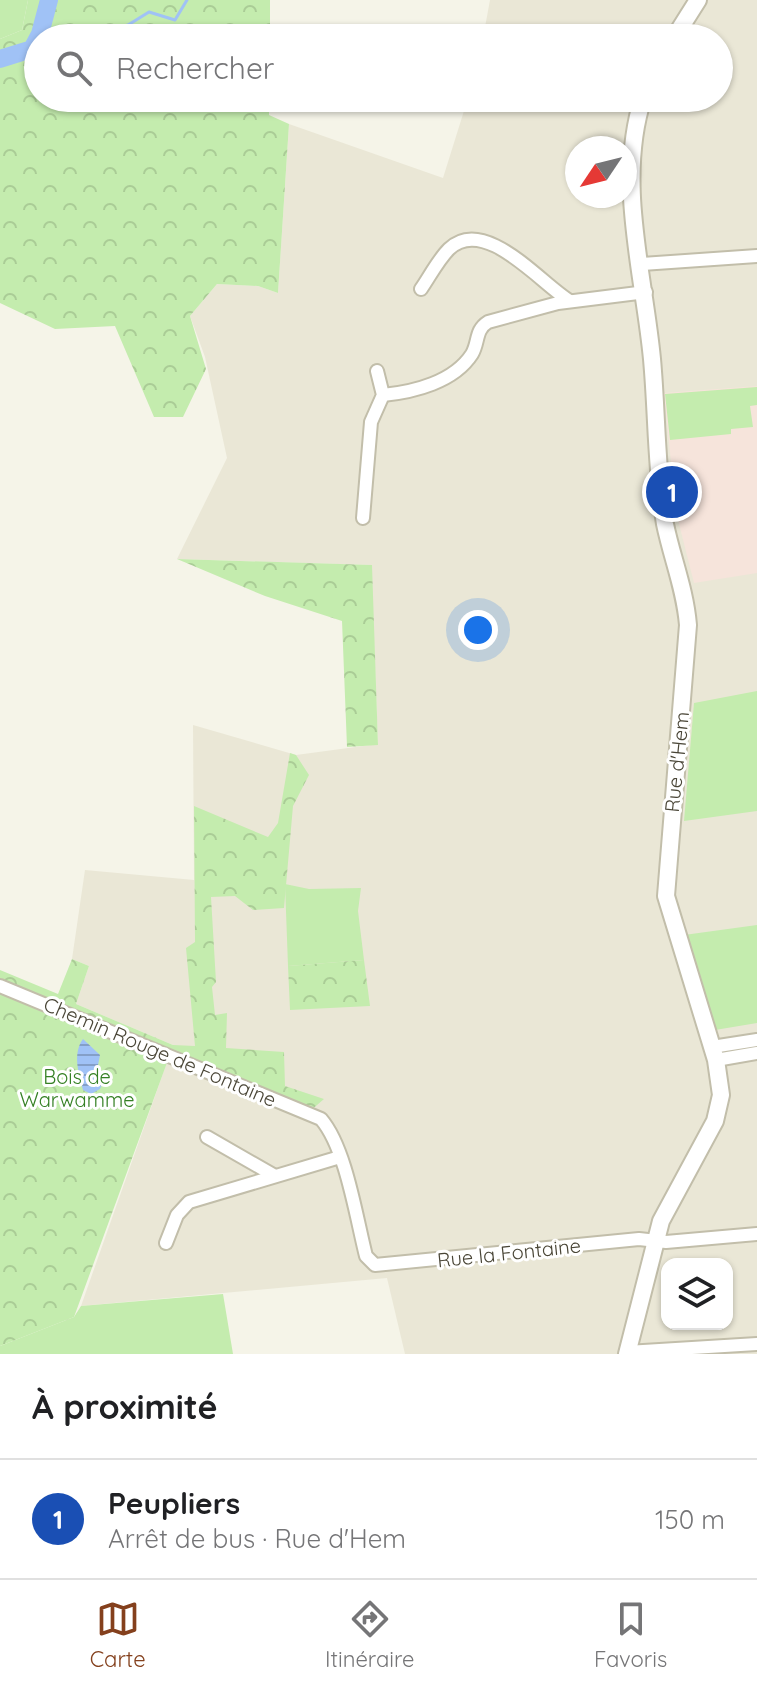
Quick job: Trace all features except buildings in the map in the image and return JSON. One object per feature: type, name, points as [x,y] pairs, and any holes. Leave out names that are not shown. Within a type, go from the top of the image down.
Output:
[{"type":"street","points":[[683,24],[698,0]]},
{"type":"street","name":"Rue d'Hem","points":[[627,1353],[655,1241],[670,1200],[718,1115],[721,1088],[714,1054],[666,896],[688,625],[684,590],[665,522],[646,292],[631,166],[641,112]]},
{"type":"street","points":[[421,289],[452,246],[474,242],[514,254],[547,286],[570,301]]},
{"type":"street","points":[[642,264],[757,256]]},
{"type":"street","points":[[383,395],[427,386],[462,364],[472,353],[480,329],[488,322],[570,301],[646,292]]},
{"type":"street","points":[[363,518],[367,506],[365,477],[371,451],[371,422],[383,395],[377,371]]},
{"type":"street","name":"Chemin Rouge de Fontaine","points":[[0,986],[321,1119]]},
{"type":"street","points":[[714,1054],[757,1040]]},
{"type":"street","points":[[714,1054],[757,1053]]},
{"type":"street","name":"Rue la Fontaine","points":[[321,1119],[330,1131],[340,1157],[366,1256],[375,1265],[639,1239],[655,1241],[757,1234]]},
{"type":"street","points":[[207,1137],[275,1176]]},
{"type":"street","points":[[166,1243],[179,1210],[189,1202],[340,1157]]},
{"type":"street","points":[[627,1353],[757,1344]]},
{"type":"shaded area","points":[[490,0],[757,0],[757,1354],[405,1354],[387,1278],[81,1306],[173,1045],[76,1004],[89,966],[72,959],[85,870],[194,880],[193,725],[296,755],[378,744],[371,565],[177,559],[227,458],[205,357],[190,316],[217,284],[258,286],[278,293],[289,124],[443,178],[464,112],[733,112],[733,24],[486,24]]},
{"type":"shaded area","points":[[757,386],[757,573],[694,583],[676,512],[664,393]]},
{"type":"green space","points":[[0,0],[28,0],[22,30],[0,39]]},
{"type":"green space","points":[[28,0],[270,0],[270,24],[24,24],[24,112],[269,112],[269,115],[289,124],[278,293],[258,286],[217,284],[190,316],[206,369],[183,417],[154,417],[115,326],[55,329],[0,303],[0,39],[22,30]]},
{"type":"green space","points":[[757,387],[757,405],[750,406],[753,427],[731,429],[731,434],[670,440],[665,394]]},
{"type":"green space","points":[[177,559],[372,565],[378,745],[347,747],[342,621],[265,596]]},
{"type":"green space","points":[[757,691],[757,811],[684,821],[694,703]]},
{"type":"green space","name":"Bois de Warwamme","points":[[290,753],[296,755],[309,775],[293,806],[284,908],[253,910],[235,896],[211,897],[216,982],[212,987],[215,1015],[227,1013],[226,1048],[284,1052],[285,1086],[324,1099],[302,1118],[168,1060],[74,1317],[0,1346],[0,970],[58,994],[72,959],[89,966],[76,1004],[173,1045],[195,1046],[186,948],[195,942],[194,806],[268,837],[278,823]]},
{"type":"green space","points":[[285,884],[309,889],[361,888],[358,911],[364,960],[288,966]]},
{"type":"green space","points":[[757,925],[757,1023],[715,1030],[684,935]]},
{"type":"green space","points":[[364,960],[370,1006],[290,1010],[288,966]]},
{"type":"green space","points":[[223,1294],[233,1354],[0,1354],[0,1346],[74,1317],[81,1306]]},
{"type":"water","points":[[83,1039],[100,1055],[98,1065],[104,1079],[100,1089],[91,1094],[83,1090],[78,1071],[78,1051]]},
{"type":"waterway","points":[[43,24],[49,0]]},
{"type":"waterway","points":[[130,24],[149,12],[175,20],[187,0]]},
{"type":"waterway","points":[[0,59],[24,52]]},
{"type":"place","name":"Peupliers","points":[[672,492]]}]
